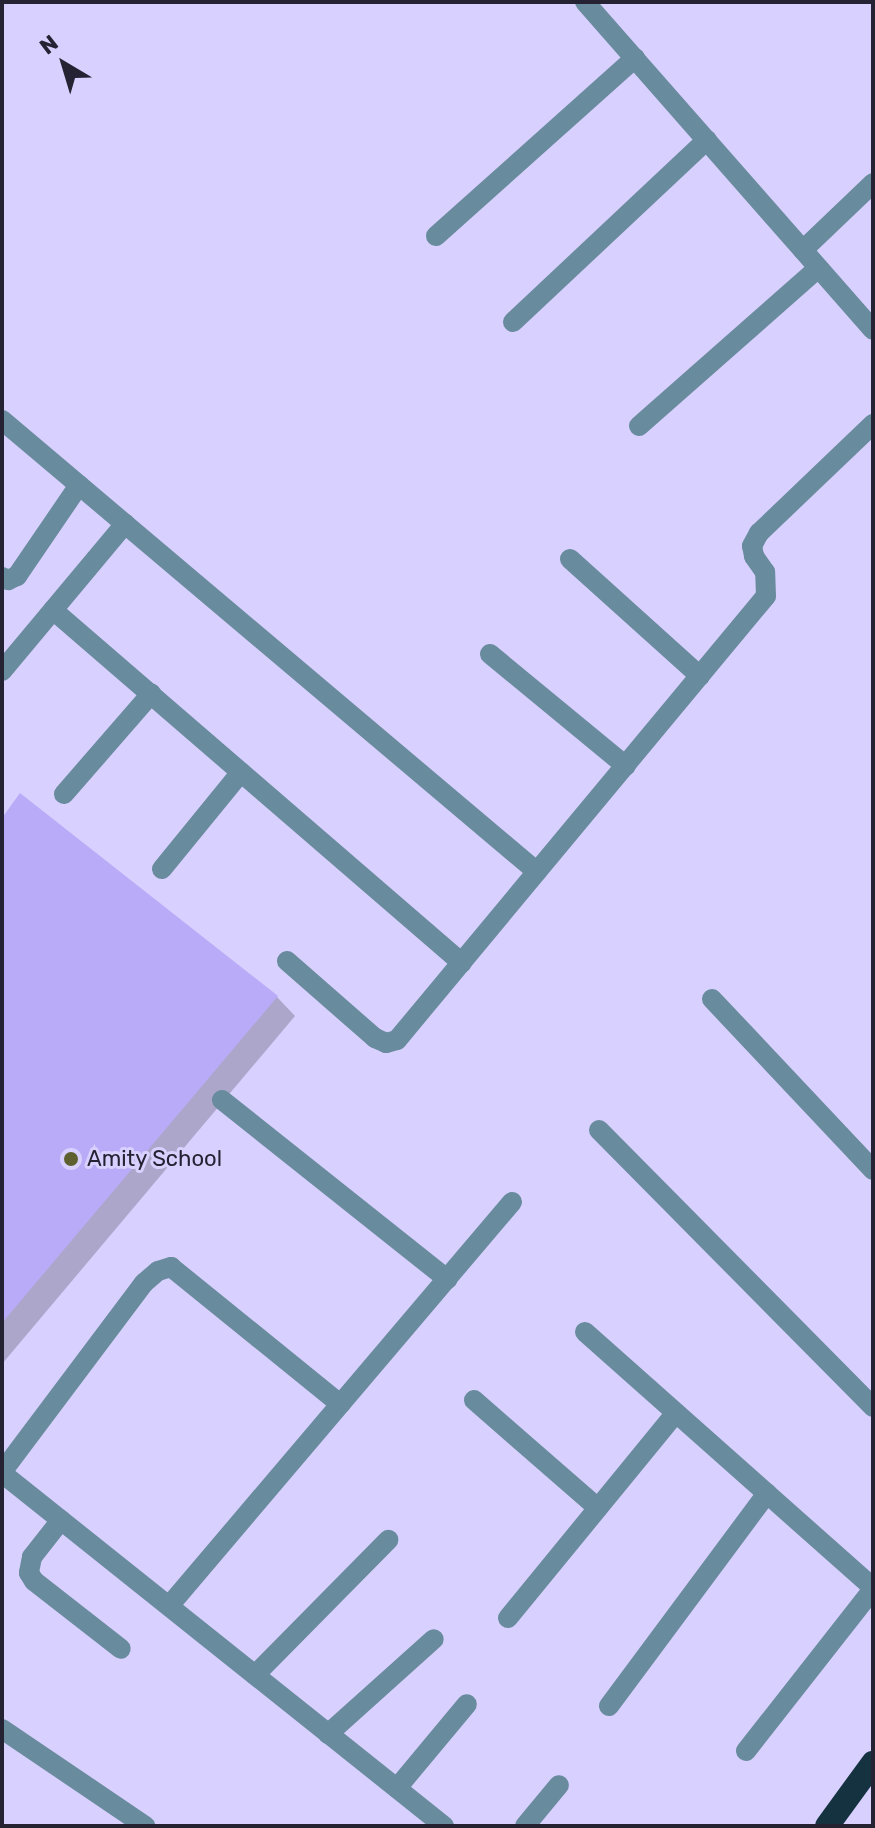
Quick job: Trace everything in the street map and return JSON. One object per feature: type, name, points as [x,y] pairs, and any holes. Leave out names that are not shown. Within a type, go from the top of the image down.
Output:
[{"type":"highway","points":[[827,1826],[873,1763]]},
{"type":"street","points":[[598,6],[635,58],[873,330]]},
{"type":"street","points":[[436,236],[635,58]]},
{"type":"street","points":[[513,322],[707,140]]},
{"type":"street","points":[[803,250],[873,183]]},
{"type":"street","points":[[639,426],[818,268]]},
{"type":"street","points":[[2,420],[537,872]]},
{"type":"street","points":[[287,961],[375,1038],[386,1043],[397,1040],[766,596],[765,572],[754,556],[752,546],[759,533],[873,424]]},
{"type":"street","points":[[2,577],[8,580],[17,576],[79,485]]},
{"type":"street","points":[[2,671],[125,524]]},
{"type":"street","points":[[570,559],[700,676]]},
{"type":"street","points":[[53,610],[462,963]]},
{"type":"street","points":[[490,654],[626,766]]},
{"type":"street","points":[[64,794],[151,694]]},
{"type":"street","points":[[162,869],[241,772]]},
{"type":"street","points":[[712,999],[873,1170]]},
{"type":"street","points":[[222,1100],[447,1279]]},
{"type":"street","points":[[599,1130],[873,1407]]},
{"type":"street","points":[[169,1606],[512,1202]]},
{"type":"street","points":[[340,1404],[171,1267],[158,1271],[144,1283],[2,1473],[444,1826]]},
{"type":"street","points":[[585,1332],[873,1588],[746,1751]]},
{"type":"street","points":[[474,1400],[598,1508]]},
{"type":"street","points":[[508,1618],[676,1413]]},
{"type":"street","points":[[609,1706],[767,1493]]},
{"type":"street","points":[[61,1520],[32,1557],[29,1573],[34,1581],[121,1649]]},
{"type":"street","points":[[255,1675],[388,1540]]},
{"type":"street","points":[[328,1734],[434,1639]]},
{"type":"street","points":[[397,1788],[467,1704]]},
{"type":"street","points":[[2,1729],[145,1826]]},
{"type":"street","points":[[525,1826],[559,1785]]},
{"type":"building","name":"Amity School","points":[[20,793],[278,996],[2,1323],[2,818]]},
{"type":"place","name":"Amity School","points":[[71,1159]]}]
